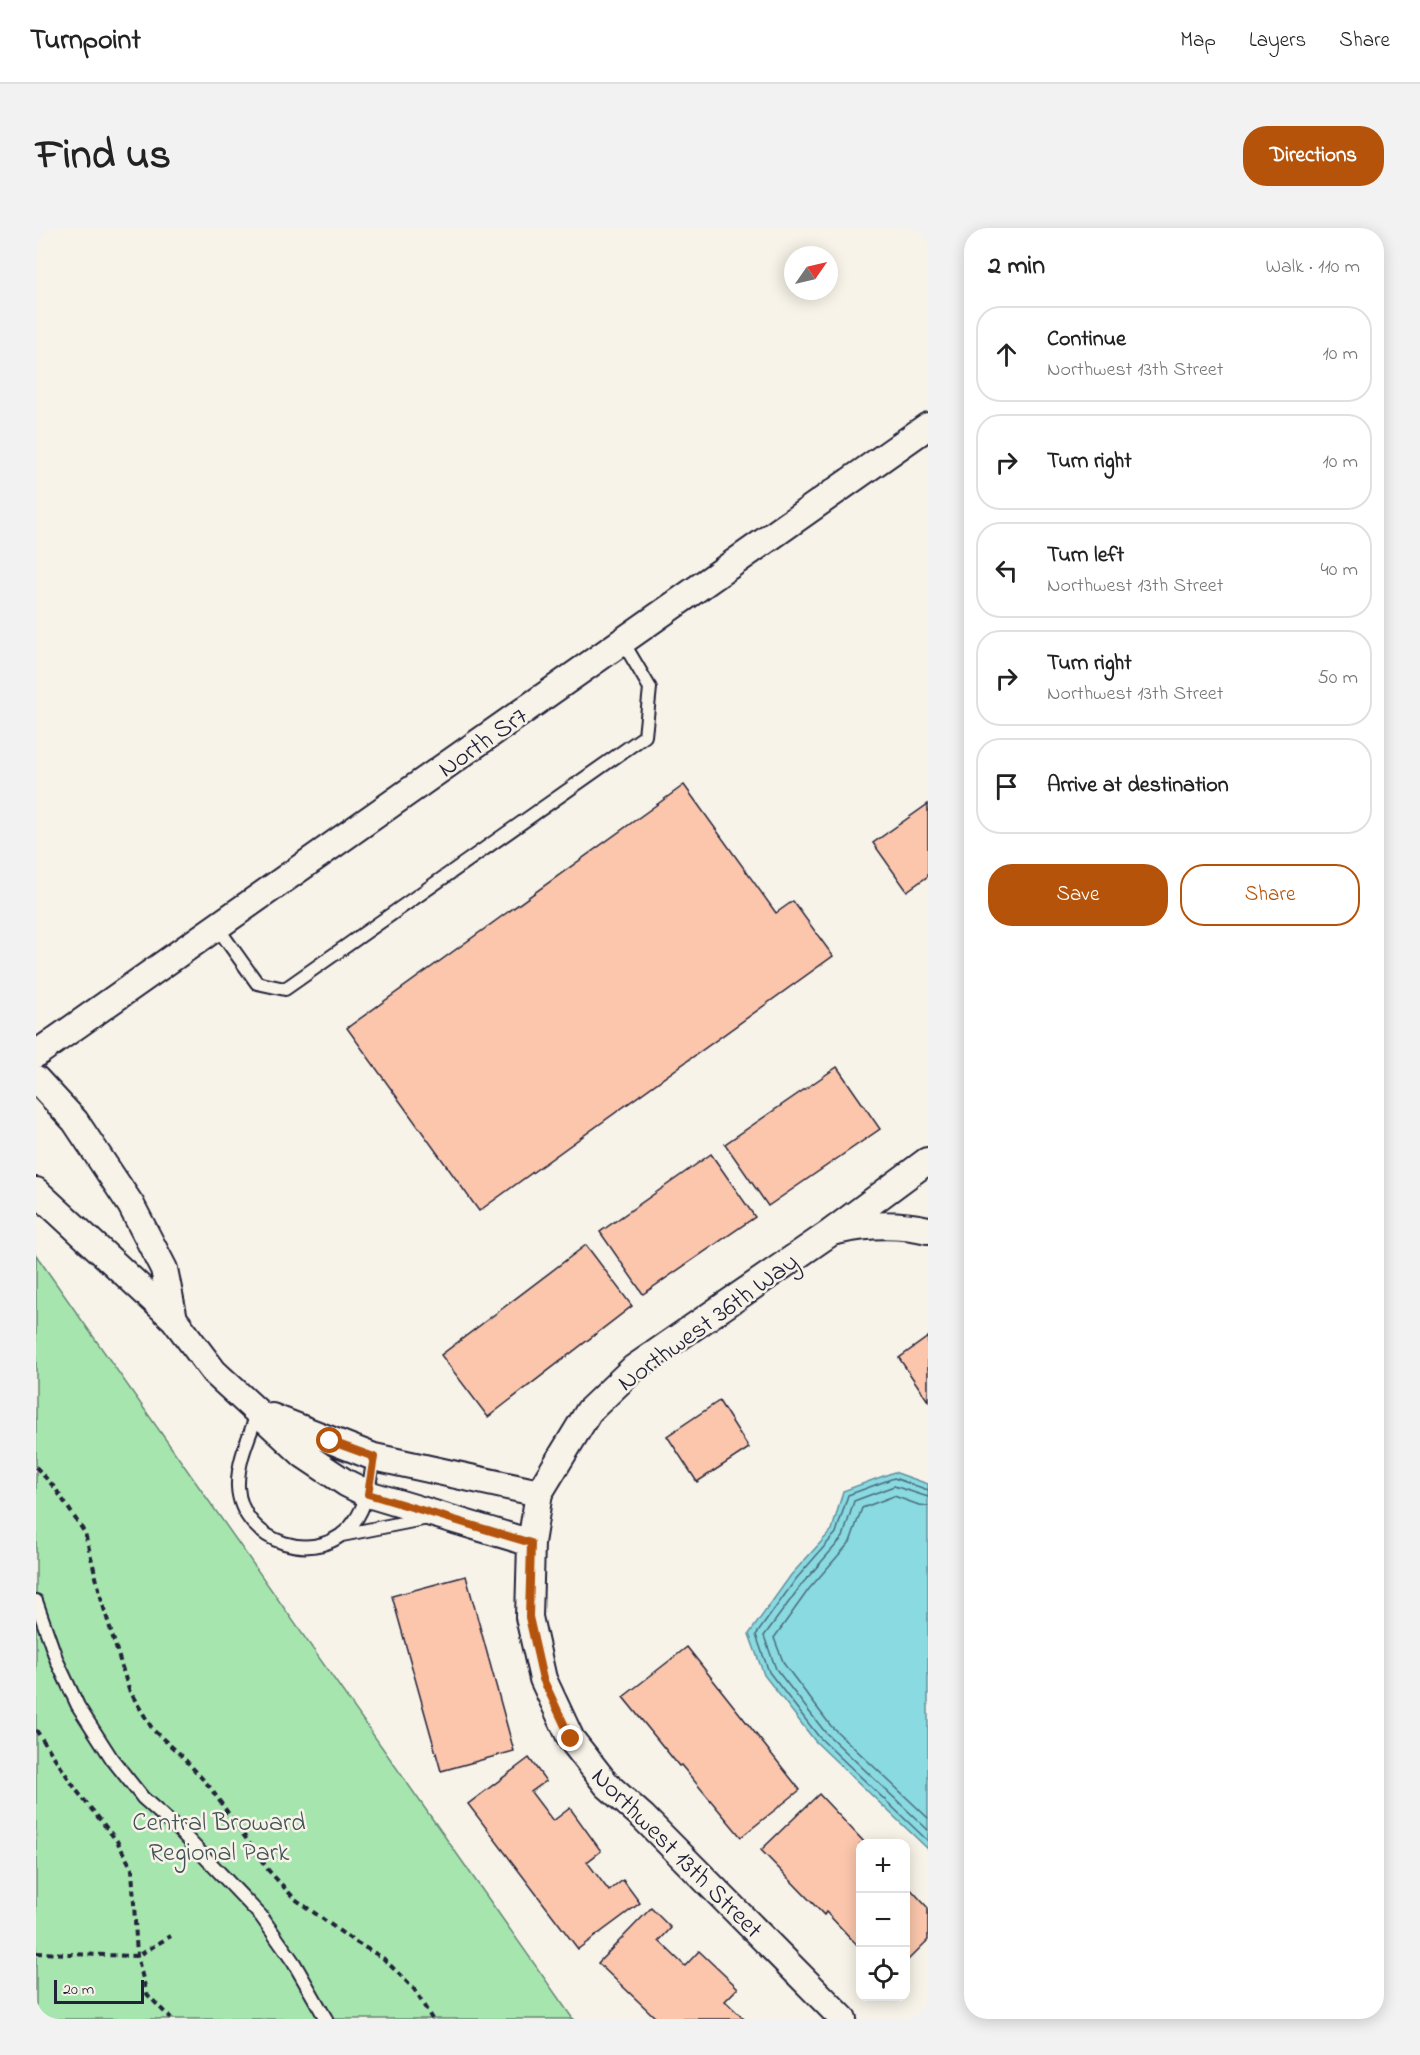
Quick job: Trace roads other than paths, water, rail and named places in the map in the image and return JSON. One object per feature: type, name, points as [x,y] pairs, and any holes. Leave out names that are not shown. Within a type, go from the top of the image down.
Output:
[{"type":"street","name":"North Sr7","points":[[36,1054],[928,426]]},
{"type":"street","points":[[36,1078],[75,1121],[130,1205],[164,1269],[174,1319]]},
{"type":"street","name":"Northwest 36th Way","points":[[531,1543],[539,1493],[589,1411],[634,1368],[830,1233],[927,1162]]},
{"type":"street","points":[[36,1191],[174,1319],[214,1372],[304,1455],[346,1483],[368,1494],[531,1543]]},
{"type":"street","name":"Northwest 36th Way","points":[[830,1233],[870,1225],[928,1230]]},
{"type":"street","points":[[258,1412],[374,1457],[539,1493]]},
{"type":"street","name":"Northwest 13th Street","points":[[531,1543],[529,1617],[543,1679],[571,1739],[607,1785],[643,1817],[843,2019]]},
{"type":"lane","points":[[217,927],[257,983],[285,989],[645,736],[650,688],[623,642]]},
{"type":"lane","points":[[258,1412],[238,1472],[238,1489],[242,1505],[250,1520],[269,1537],[292,1546],[326,1543],[341,1535],[353,1524],[368,1494],[374,1457]]},
{"type":"lane","points":[[341,1535],[438,1516]]},
{"type":"lane","points":[[36,1601],[57,1661],[78,1706],[112,1759],[143,1798],[180,1831],[261,1916],[294,1963],[326,2019]]},
{"type":"water","points":[[894,1472],[928,1484],[928,1849],[815,1741],[764,1675],[749,1634],[791,1575],[832,1530],[843,1491]]},
{"type":"park label","name":"Central Broward Regional Park","points":[[219,1836]]}]
